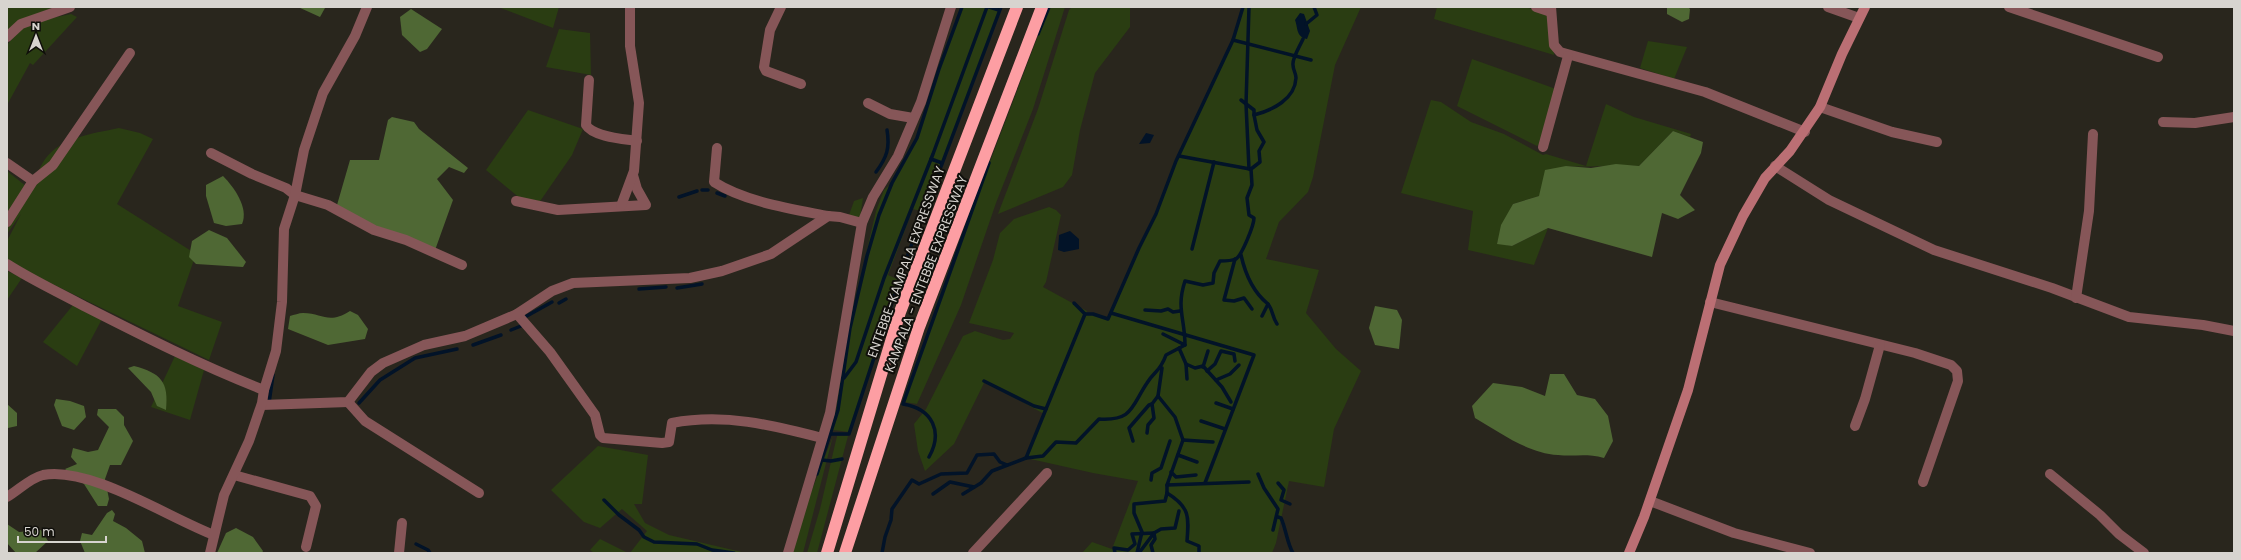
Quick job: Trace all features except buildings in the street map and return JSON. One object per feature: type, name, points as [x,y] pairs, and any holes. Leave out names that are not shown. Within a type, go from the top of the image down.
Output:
[{"type":"highway","name":"ENTEBBE-KAMPALA EXPRESSWAY","points":[[826,553],[900,312],[1017,7]]},
{"type":"highway","name":"KAMPALA - ENTEBBE EXPRESSWAY","points":[[845,553],[919,327],[1042,7]]},
{"type":"street","points":[[7,37],[21,24],[70,7]]},
{"type":"street","points":[[210,553],[224,495],[249,441],[262,405],[264,390],[276,351],[282,302],[284,229],[295,195],[304,150],[323,93],[355,36],[367,7]]},
{"type":"street","points":[[621,206],[633,175],[639,103],[630,46],[630,7]]},
{"type":"street","points":[[781,7],[770,30],[764,67],[766,71],[801,84]]},
{"type":"street","points":[[788,553],[822,438],[834,388],[862,223],[873,197],[898,156],[929,80],[951,7]]},
{"type":"street","points":[[1536,7],[1551,10],[1554,44],[1560,52],[1568,56],[1705,92],[1805,132]]},
{"type":"street","points":[[1828,7],[1859,18]]},
{"type":"street","points":[[1629,553],[1650,501],[1688,390],[1720,265],[1743,216],[1765,178],[1805,132],[1820,107],[1842,54],[1865,7]]},
{"type":"street","points":[[2008,7],[2158,57]]},
{"type":"street","points":[[7,222],[33,181],[53,165],[130,53]]},
{"type":"street","points":[[1543,147],[1568,56]]},
{"type":"street","points":[[589,80],[586,125],[589,130],[616,138],[637,141]]},
{"type":"street","points":[[868,103],[890,114],[913,118]]},
{"type":"street","points":[[1820,107],[1892,132],[1937,142]]},
{"type":"street","points":[[2163,122],[2195,123],[2234,118]]},
{"type":"street","points":[[2076,298],[2089,211],[2093,134]]},
{"type":"street","points":[[717,148],[714,182],[723,188],[770,204],[828,216],[840,217],[862,223]]},
{"type":"street","points":[[211,153],[252,174],[286,188],[295,195],[328,205],[374,230],[406,240],[462,265]]},
{"type":"street","points":[[7,163],[33,181]]},
{"type":"street","points":[[1775,166],[1829,200],[1934,250],[2052,288],[2129,317],[2203,325],[2234,331]]},
{"type":"street","points":[[516,201],[558,210],[646,205],[633,175]]},
{"type":"street","points":[[348,402],[371,372],[383,363],[424,345],[465,336],[518,314],[552,291],[573,283],[690,278],[728,269],[771,254],[828,216]]},
{"type":"street","points":[[7,264],[24,275],[121,325],[233,378],[264,390]]},
{"type":"street","points":[[1710,302],[1880,344],[1951,365],[1959,377],[1923,482]]},
{"type":"street","points":[[518,314],[550,352],[595,415],[600,435],[603,438],[662,444],[669,442],[672,423],[718,419],[755,422],[822,438]]},
{"type":"street","points":[[1855,426],[1865,399],[1880,344]]},
{"type":"street","points":[[262,405],[348,402]]},
{"type":"street","points":[[348,402],[365,421],[479,493]]},
{"type":"street","points":[[972,553],[1047,473]]},
{"type":"street","points":[[8,496],[42,476],[60,474],[75,476],[119,491],[184,523],[214,535]]},
{"type":"street","points":[[2050,474],[2100,515],[2119,534],[2144,553]]},
{"type":"street","points":[[234,475],[310,496],[316,506],[306,547]]},
{"type":"street","points":[[1650,501],[1734,533],[1810,553]]},
{"type":"street","points":[[399,553],[402,523]]},
{"type":"green space","points":[[7,7],[59,7],[7,32]]},
{"type":"green space","points":[[298,7],[324,7],[325,8],[320,17]]},
{"type":"green space","points":[[498,7],[559,7],[553,28]]},
{"type":"green space","points":[[962,7],[1001,7],[924,212],[913,209],[888,275],[899,280],[849,432],[833,430],[847,335],[876,211],[884,190],[892,183],[917,138],[939,69]]},
{"type":"green space","points":[[1049,7],[1065,7],[1033,109],[996,203],[961,305],[917,404],[904,402],[974,204]]},
{"type":"green space","points":[[1072,7],[1130,7],[1130,27],[1095,73],[1080,130],[1072,175],[1063,187],[998,214],[1038,109],[1069,10]]},
{"type":"green space","points":[[1243,7],[1361,7],[1335,65],[1313,177],[1308,192],[1279,222],[1266,259],[1319,270],[1306,313],[1336,349],[1361,371],[1334,429],[1324,487],[1289,481],[1276,543],[1272,553],[1082,553],[1092,542],[1112,549],[1138,481],[1093,473],[1026,458],[1044,414],[985,381],[954,444],[925,471],[918,451],[914,424],[926,409],[963,336],[975,331],[1003,340],[1010,339],[1014,333],[969,323],[993,260],[1000,233],[1014,219],[1049,207],[1056,210],[1061,215],[1046,282],[1043,287],[1087,311],[1086,314],[1093,314],[1108,319],[1139,248],[1156,214],[1176,161],[1233,40]]},
{"type":"green space","points":[[1437,7],[1526,7],[1551,16],[1554,55],[1434,19]]},
{"type":"green space","points":[[1667,7],[1688,7],[1690,9],[1689,19],[1682,22],[1667,14]]},
{"type":"green space","points":[[411,9],[442,29],[427,49],[420,52],[402,35],[400,17]]},
{"type":"green space","points":[[71,14],[77,17],[33,65],[30,63],[7,105],[7,45],[24,24]]},
{"type":"green space","points":[[559,29],[590,33],[591,75],[546,67]]},
{"type":"green space","points":[[1648,41],[1687,47],[1674,79],[1640,68]]},
{"type":"green space","points":[[1472,59],[1556,89],[1540,143],[1537,146],[1457,106]]},
{"type":"green space","points":[[1431,100],[1441,102],[1471,122],[1504,134],[1543,155],[1546,154],[1586,166],[1606,104],[1634,117],[1691,134],[1690,137],[1673,131],[1639,166],[1621,165],[1584,167],[1566,166],[1539,196],[1513,204],[1497,243],[1512,246],[1548,228],[1534,265],[1468,250],[1473,211],[1401,193]]},
{"type":"green space","points":[[528,110],[583,129],[572,155],[534,210],[486,170]]},
{"type":"green space","points":[[392,117],[414,122],[419,129],[468,168],[464,173],[449,167],[437,179],[453,200],[434,253],[369,226],[337,205],[350,160],[379,160],[388,120]]},
{"type":"green space","points":[[119,128],[140,133],[153,139],[117,204],[196,254],[178,306],[222,322],[209,360],[7,262],[7,241],[21,214],[7,234],[7,171],[31,190],[42,164],[57,148],[76,138]]},
{"type":"green space","points":[[1673,131],[1703,142],[1701,153],[1680,195],[1695,210],[1678,219],[1662,213],[1652,257],[1548,228],[1512,246],[1497,244],[1501,225],[1513,204],[1539,196],[1545,170],[1566,166],[1591,168],[1616,164],[1639,166]]},
{"type":"green space","points":[[223,176],[236,192],[242,205],[244,218],[242,224],[226,226],[214,223],[206,196],[206,185]]},
{"type":"green space","points":[[863,198],[860,218],[848,218],[854,201]]},
{"type":"green space","points":[[209,230],[227,238],[246,262],[243,267],[196,264],[189,257],[192,241]]},
{"type":"green space","points":[[7,271],[22,278],[7,300]]},
{"type":"green space","points":[[73,305],[102,319],[77,366],[43,342]]},
{"type":"green space","points":[[1375,306],[1397,310],[1402,320],[1399,349],[1375,345],[1369,328]]},
{"type":"green space","points":[[350,311],[358,315],[368,329],[365,339],[328,345],[288,329],[290,316],[310,313],[331,318]]},
{"type":"green space","points":[[175,356],[204,370],[190,420],[151,407]]},
{"type":"green space","points":[[134,366],[151,372],[161,380],[166,392],[166,410],[157,406],[151,392],[128,368]]},
{"type":"green space","points":[[1550,374],[1564,374],[1577,395],[1595,399],[1608,416],[1613,441],[1604,458],[1558,455],[1536,450],[1505,436],[1475,418],[1472,406],[1493,383],[1522,387],[1545,396]]},
{"type":"green space","points":[[56,399],[70,401],[84,406],[86,417],[74,430],[62,426],[54,405]]},
{"type":"green space","points":[[7,404],[17,413],[17,426],[8,428],[7,426]]},
{"type":"green space","points":[[98,409],[116,409],[124,417],[124,425],[133,441],[121,465],[110,465],[105,479],[109,499],[107,506],[98,506],[84,484],[65,469],[77,464],[71,457],[73,448],[88,452],[98,450],[109,427],[97,415]]},
{"type":"green space","points":[[833,436],[803,553],[791,553],[805,508]]},
{"type":"green space","points":[[837,436],[848,436],[817,553],[807,553],[820,509]]},
{"type":"green space","points":[[598,446],[648,455],[642,504],[634,504],[645,523],[669,535],[746,553],[630,553],[647,531],[622,509],[600,528],[584,522],[551,490]]},
{"type":"green space","points":[[112,510],[115,514],[113,521],[126,528],[142,541],[145,553],[85,553],[80,541],[82,533],[92,535],[107,513]]},
{"type":"green space","points":[[7,524],[19,532],[41,530],[48,541],[35,553],[16,553],[7,543]]},
{"type":"green space","points":[[236,528],[253,537],[263,551],[262,553],[217,553],[226,533]]},
{"type":"green space","points":[[600,539],[628,553],[594,553],[590,550]]},
{"type":"water","points":[[1300,13],[1304,14],[1310,31],[1307,39],[1303,38],[1299,34],[1297,29],[1295,20]]},
{"type":"water","points":[[1146,133],[1154,135],[1150,143],[1139,144]]},
{"type":"water","points":[[1070,231],[1079,239],[1079,249],[1064,252],[1058,250],[1059,235]]},
{"type":"waterway","points":[[817,474],[838,410],[850,328],[867,256],[879,215],[892,183],[917,138],[939,69],[962,7]]},
{"type":"waterway","points":[[844,378],[856,362],[884,278],[933,154],[987,7]]},
{"type":"waterway","points":[[989,7],[999,10]]},
{"type":"waterway","points":[[831,434],[849,434],[907,257],[1001,7]]},
{"type":"waterway","points":[[1038,34],[1049,7]]},
{"type":"waterway","points":[[984,381],[1034,406],[1046,409],[1085,314],[1093,314],[1108,319],[1139,248],[1156,214],[1176,161],[1233,40],[1243,7]]},
{"type":"waterway","points":[[1249,7],[1246,104],[1249,169]]},
{"type":"waterway","points":[[1306,24],[1317,15],[1314,7]]},
{"type":"waterway","points":[[963,494],[981,483],[992,471],[1026,458],[1043,456],[1056,442],[1076,443],[1099,419],[1119,418],[1125,415],[1130,411],[1150,379],[1162,365],[1166,355],[1185,345],[1181,306],[1182,290],[1185,281],[1203,285],[1213,283],[1214,273],[1220,261],[1230,261],[1236,259],[1247,240],[1254,218],[1249,215],[1247,198],[1252,185],[1251,169],[1260,162],[1259,151],[1264,142],[1257,130],[1254,115],[1275,107],[1292,92],[1296,78],[1293,62],[1303,39]]},
{"type":"waterway","points":[[1233,40],[1311,60]]},
{"type":"waterway","points":[[1241,100],[1254,110],[1254,115]]},
{"type":"waterway","points":[[876,172],[883,162],[887,152],[887,130]]},
{"type":"waterway","points":[[1179,156],[1250,169]]},
{"type":"waterway","points":[[931,159],[942,163]]},
{"type":"waterway","points":[[1192,249],[1214,162]]},
{"type":"waterway","points":[[929,457],[935,439],[935,431],[932,423],[928,416],[922,411],[903,404],[989,163]]},
{"type":"waterway","points":[[702,190],[708,190]]},
{"type":"waterway","points":[[679,197],[697,191]]},
{"type":"waterway","points":[[717,193],[725,196]]},
{"type":"waterway","points":[[1241,255],[1250,282],[1258,294],[1268,304],[1262,316]]},
{"type":"waterway","points":[[1235,259],[1224,300],[1234,301],[1244,298],[1252,309]]},
{"type":"waterway","points":[[677,288],[702,284]]},
{"type":"waterway","points":[[639,289],[666,287]]},
{"type":"waterway","points":[[559,303],[566,299]]},
{"type":"waterway","points":[[525,317],[552,302]]},
{"type":"waterway","points":[[1074,303],[1085,314]]},
{"type":"waterway","points":[[1268,304],[1277,324]]},
{"type":"waterway","points":[[1145,310],[1161,311],[1168,309],[1173,312],[1180,311]]},
{"type":"waterway","points":[[1111,313],[1254,355],[1205,483]]},
{"type":"waterway","points":[[511,330],[521,326]]},
{"type":"waterway","points":[[1163,334],[1185,345]]},
{"type":"waterway","points":[[473,345],[501,335]]},
{"type":"waterway","points":[[1179,348],[1186,364],[1195,368],[1203,366],[1222,387],[1231,402]]},
{"type":"waterway","points":[[359,403],[380,380],[415,358],[457,349]]},
{"type":"waterway","points":[[1203,367],[1208,351]]},
{"type":"waterway","points":[[1207,371],[1215,364],[1221,351],[1234,354],[1235,361]]},
{"type":"waterway","points":[[1186,364],[1187,379]]},
{"type":"waterway","points":[[1216,380],[1230,374],[1239,365]]},
{"type":"waterway","points":[[1162,368],[1158,396],[1175,417],[1183,440],[1167,485],[1249,482]]},
{"type":"waterway","points":[[269,403],[273,375]]},
{"type":"waterway","points":[[1133,441],[1129,428],[1158,396]]},
{"type":"waterway","points":[[1216,403],[1233,409]]},
{"type":"waterway","points":[[1147,433],[1148,425],[1154,418],[1152,404]]},
{"type":"waterway","points":[[1026,458],[1046,409]]},
{"type":"waterway","points":[[1201,421],[1225,429]]},
{"type":"waterway","points":[[1183,440],[1213,442]]},
{"type":"waterway","points":[[1151,480],[1152,473],[1161,468],[1170,441]]},
{"type":"waterway","points":[[882,553],[885,537],[891,520],[892,509],[912,480],[919,484],[941,474],[967,473],[977,455],[994,454],[1000,462],[1007,465]]},
{"type":"waterway","points":[[1178,455],[1197,462]]},
{"type":"waterway","points":[[822,460],[831,461],[842,459]]},
{"type":"waterway","points":[[1171,472],[1176,477],[1196,475]]},
{"type":"waterway","points":[[1258,474],[1264,488],[1278,509],[1273,530]]},
{"type":"waterway","points":[[933,494],[950,482],[974,487]]},
{"type":"waterway","points":[[1278,483],[1284,490],[1281,500],[1290,504]]},
{"type":"waterway","points":[[1167,485],[1167,493],[1180,503],[1186,513],[1188,519],[1187,541],[1199,546],[1199,553]]},
{"type":"waterway","points":[[1137,553],[1142,532],[1134,513],[1134,504],[1165,501],[1167,493]]},
{"type":"waterway","points":[[604,500],[619,515],[639,530],[644,537],[654,542],[697,544],[712,550],[734,553]]},
{"type":"waterway","points":[[1153,553],[1151,545],[1155,539],[1154,533],[1161,529],[1175,528],[1179,511]]},
{"type":"waterway","points":[[1278,517],[1281,518],[1293,553]]},
{"type":"waterway","points":[[1115,553],[1114,548],[1128,550],[1135,544],[1132,534],[1154,533]]},
{"type":"waterway","points":[[1139,553],[1154,533]]},
{"type":"waterway","points":[[416,544],[428,550],[430,553]]}]
